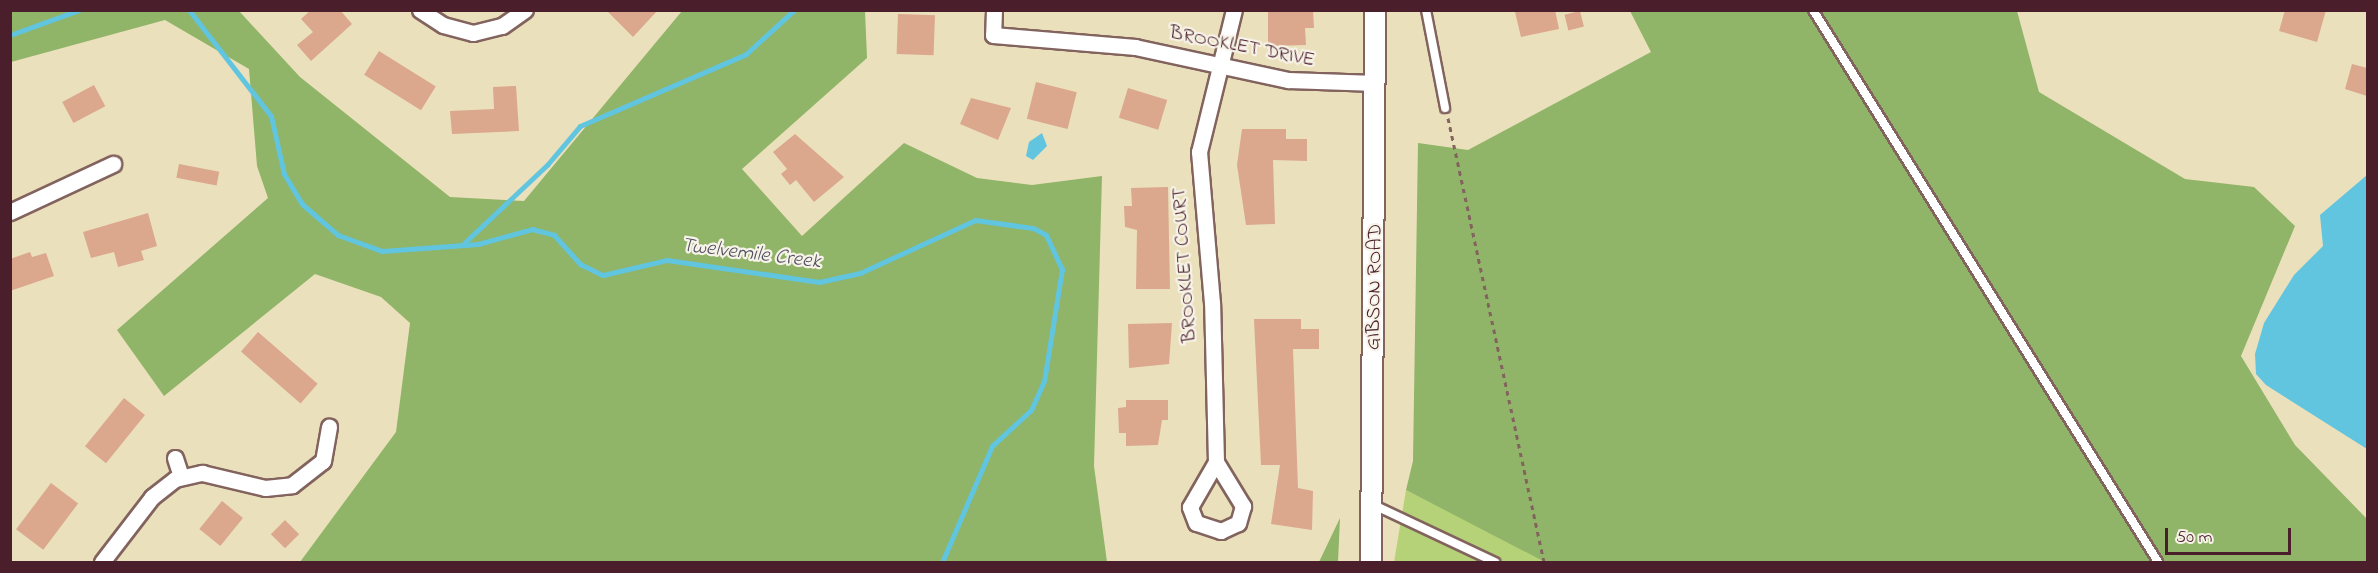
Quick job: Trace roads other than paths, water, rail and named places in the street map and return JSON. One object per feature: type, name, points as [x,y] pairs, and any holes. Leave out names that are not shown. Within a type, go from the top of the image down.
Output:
[{"type":"street","points":[[420,10],[443,25],[472,33],[502,26],[525,10]]},
{"type":"street","name":"BROOKLET DRIVE","points":[[994,10],[993,35],[1124,45],[1219,68],[1288,80],[1376,83]]},
{"type":"street","name":"BROOKLET COURT","points":[[1216,462],[1212,303],[1199,152],[1234,10]]},
{"type":"street","name":"GIBSON ROAD","points":[[1371,562],[1375,10]]},
{"type":"street","points":[[10,212],[113,164]]},
{"type":"street","points":[[102,562],[152,497],[181,477],[202,473],[265,488],[292,485],[323,461],[329,427]]},
{"type":"street","points":[[175,458],[181,477]]},
{"type":"lane","points":[[1426,10],[1446,108]]},
{"type":"lane","points":[[1814,10],[2158,562]]},
{"type":"lane","points":[[1372,504],[1495,562]]},
{"type":"water","points":[[1042,133],[1047,146],[1033,160],[1026,156],[1029,142]]},
{"type":"water","points":[[2367,175],[2367,449],[2266,385],[2256,374],[2255,354],[2264,323],[2294,275],[2323,246],[2320,215]]},
{"type":"waterway","name":"Twelvemile Creek","points":[[10,35],[79,10]]},
{"type":"waterway","name":"Twelvemile Creek","points":[[189,10],[271,116],[284,174],[302,204],[338,235],[382,251],[478,244],[532,229],[554,235],[580,264],[603,275],[667,260],[819,282],[860,273],[975,220],[1033,228],[1046,235],[1062,269],[1044,381],[1031,410],[992,446],[942,562]]},
{"type":"waterway","points":[[462,245],[547,165],[580,126],[746,54],[794,10]]}]
